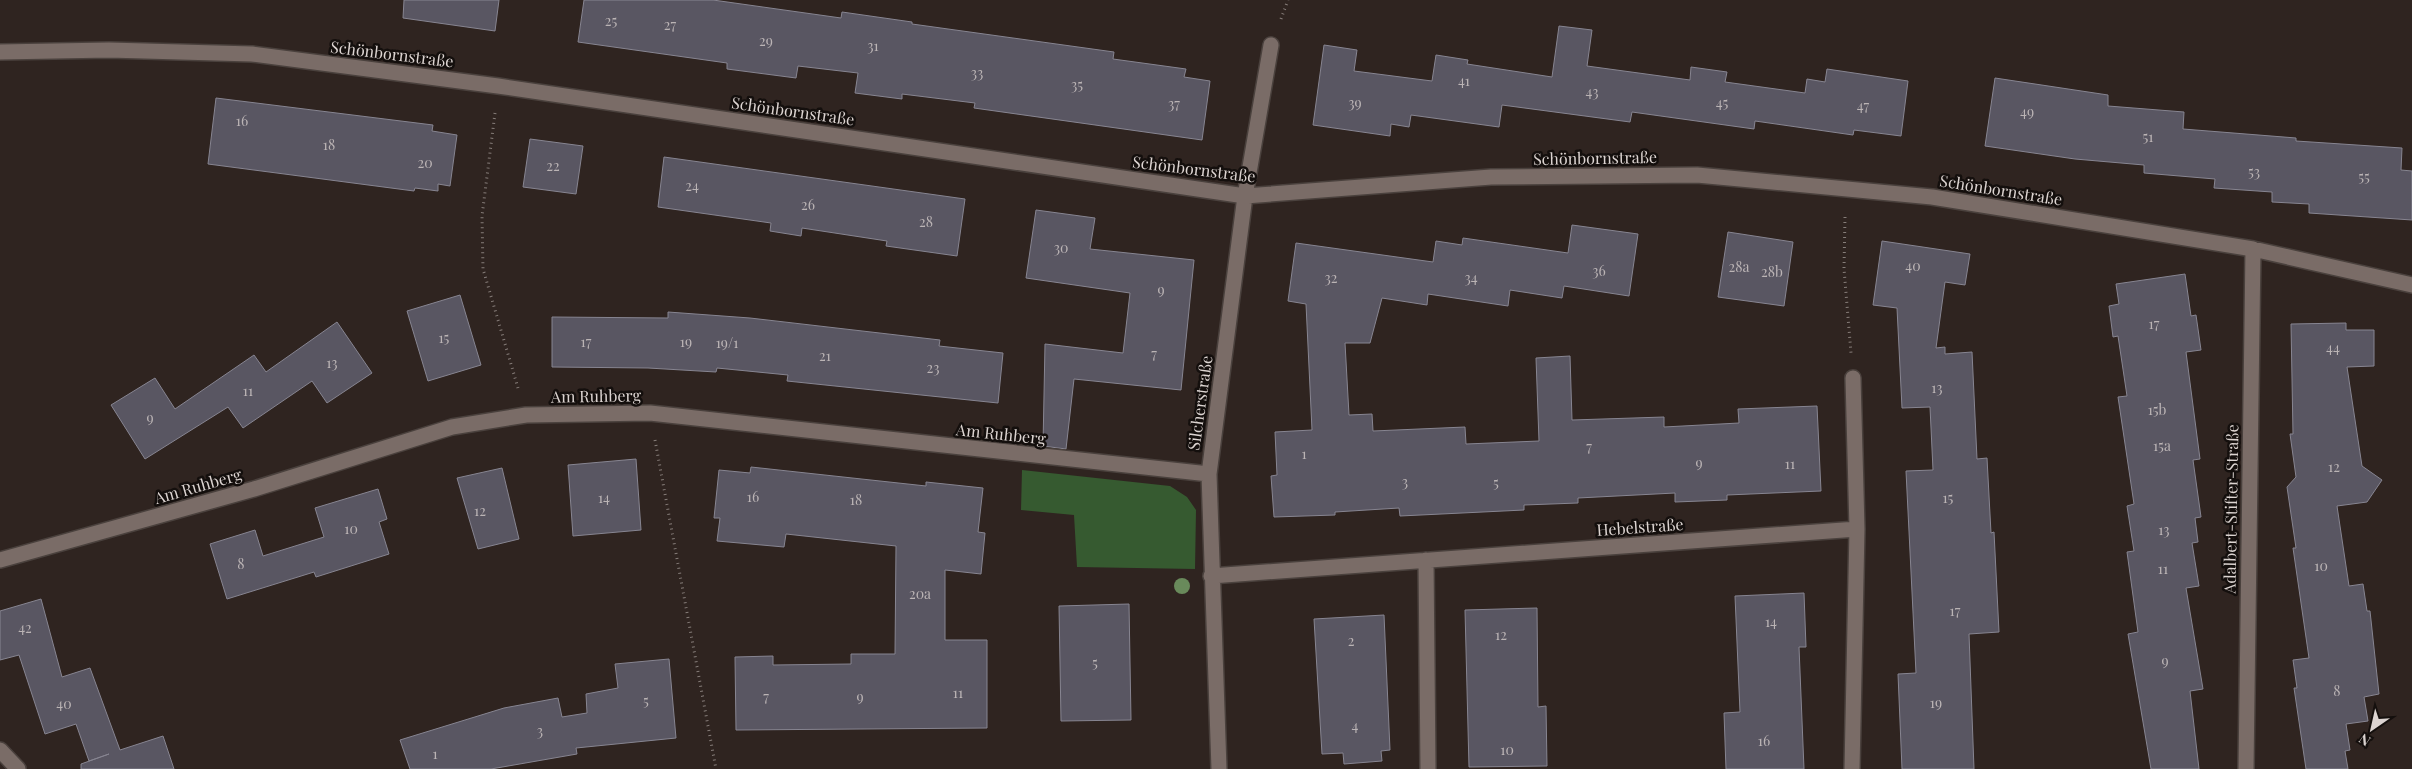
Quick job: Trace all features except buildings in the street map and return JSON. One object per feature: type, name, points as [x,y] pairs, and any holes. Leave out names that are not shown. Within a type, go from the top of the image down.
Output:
[{"type":"street","name":"Silcherstraße","points":[[1219,769],[1208,474],[1245,196],[1271,45]]},
{"type":"street","name":"Schönbornstraße","points":[[0,52],[110,50],[252,54],[498,86],[1245,196],[1491,177],[1697,174],[1932,197],[2253,249],[2412,285]]},
{"type":"street","name":"Adalbert-Stifter-Straße","points":[[2246,769],[2253,249]]},
{"type":"street","points":[[1852,769],[1857,529],[1854,378]]},
{"type":"street","name":"Am Ruhberg","points":[[0,560],[254,489],[452,428],[526,415],[650,413],[1208,474]]},
{"type":"street","name":"Hebelstraße","points":[[1211,576],[1857,529]]},
{"type":"street","points":[[1426,560],[1428,769]]},
{"type":"street","points":[[0,750],[18,769]]},
{"type":"path","points":[[498,86],[482,216],[483,269],[526,415]]},
{"type":"path","points":[[1845,189],[1844,269],[1854,378]]},
{"type":"path","points":[[650,413],[716,769]]},
{"type":"green space","points":[[1022,470],[1170,486],[1187,497],[1196,510],[1195,569],[1077,567],[1074,515],[1021,510]]}]
